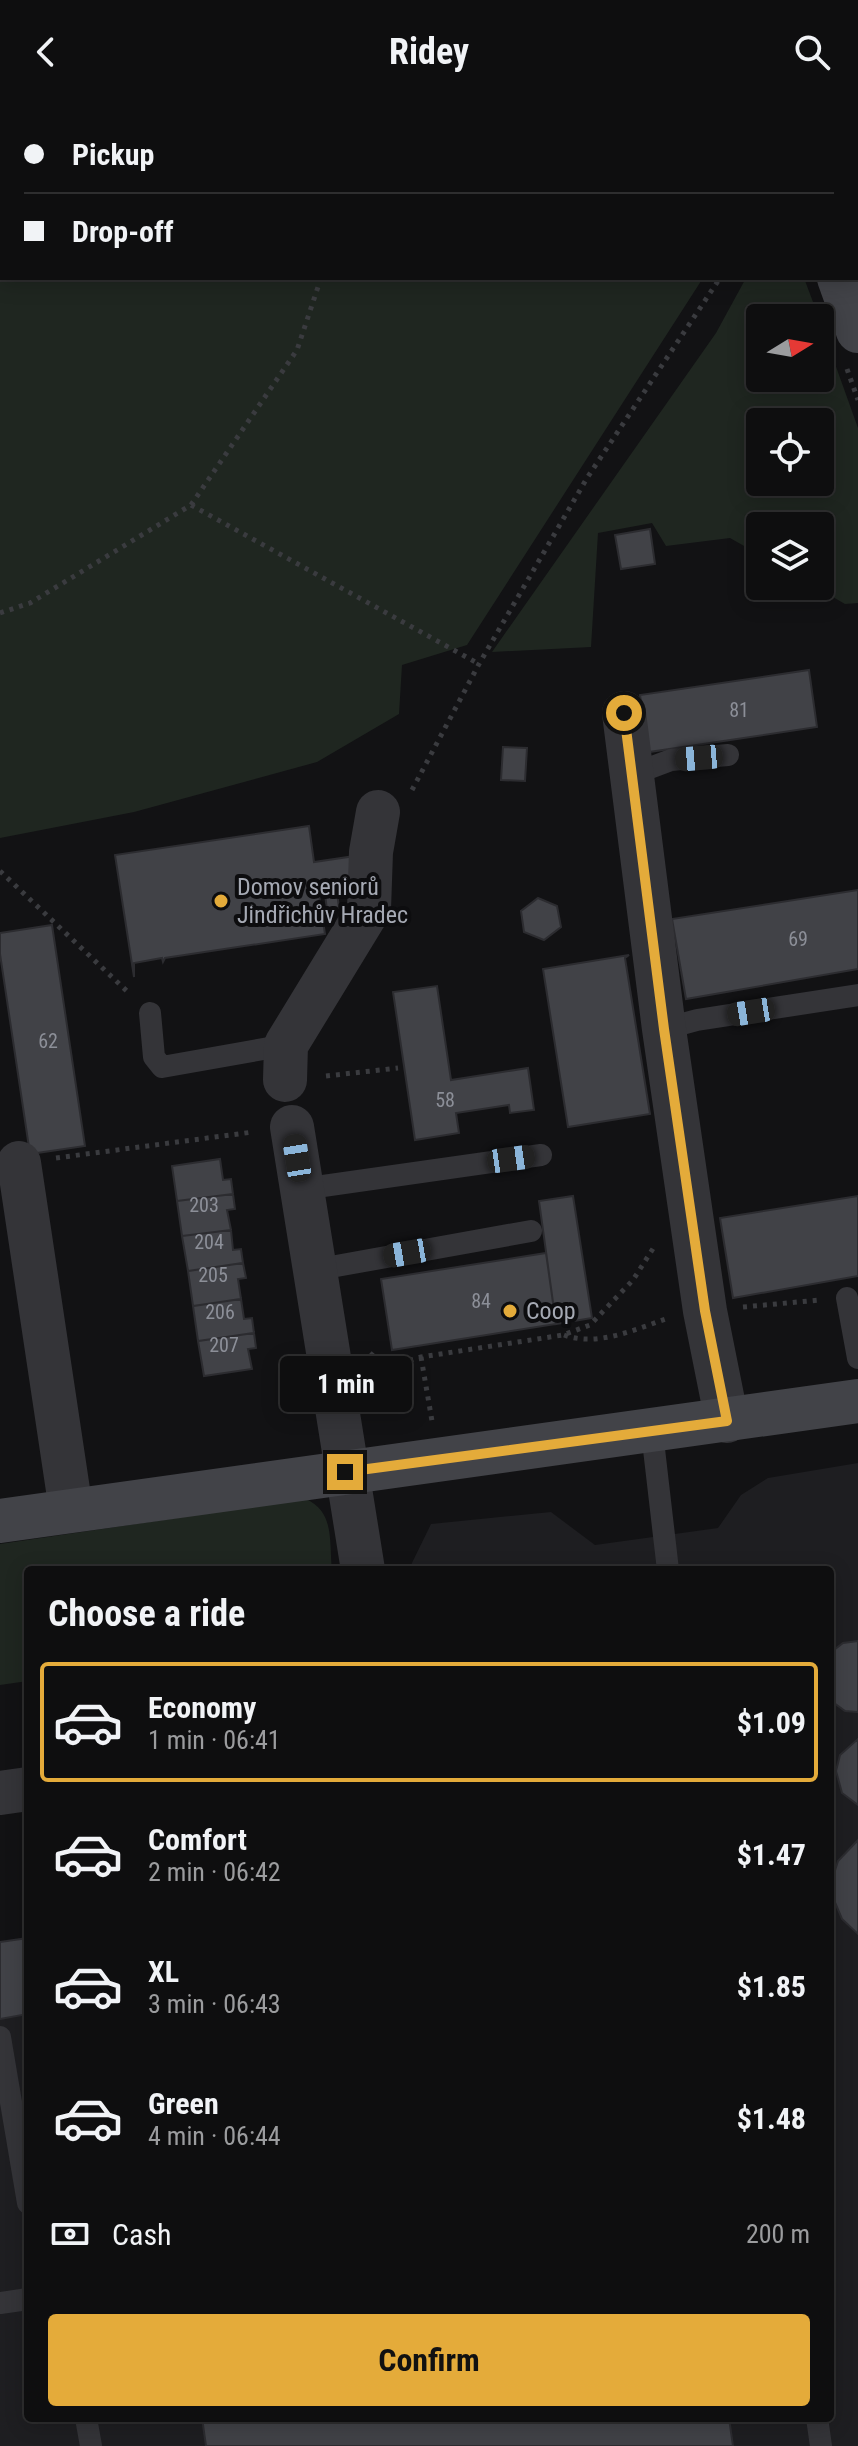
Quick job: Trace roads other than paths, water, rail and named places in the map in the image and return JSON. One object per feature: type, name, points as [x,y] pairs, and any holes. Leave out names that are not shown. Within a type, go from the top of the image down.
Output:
[{"type":"street","points":[[840,280],[858,331]]},
{"type":"street","points":[[624,713],[687,1186],[689,1314],[727,1421]]},
{"type":"street","points":[[285,1063],[369,909],[371,852],[378,812]]},
{"type":"street","points":[[292,1127],[362,1566]]},
{"type":"street","points":[[19,1163],[71,1510]]},
{"type":"street","points":[[0,1521],[858,1401]]},
{"type":"street","points":[[0,1793],[24,1790]]},
{"type":"lane","points":[[631,775],[671,760],[728,755]]},
{"type":"lane","points":[[664,1029],[697,1020],[858,995]]},
{"type":"lane","points":[[150,1013],[154,1057],[162,1067],[285,1063]]},
{"type":"lane","points":[[302,1189],[541,1155]]},
{"type":"lane","points":[[314,1270],[531,1231]]},
{"type":"lane","points":[[847,1298],[858,1358]]},
{"type":"lane","points":[[652,1432],[668,1566]]},
{"type":"lane","points":[[0,2037],[24,2179]]},
{"type":"lane","points":[[0,2303],[24,2300]]},
{"type":"lane","points":[[87,2422],[91,2446]]},
{"type":"lane","points":[[818,2422],[821,2446]]},
{"type":"place","name":"Domov seniorů Jindřichův Hradec","points":[[221,901]]},
{"type":"place","name":"Coop","points":[[510,1311]]}]
